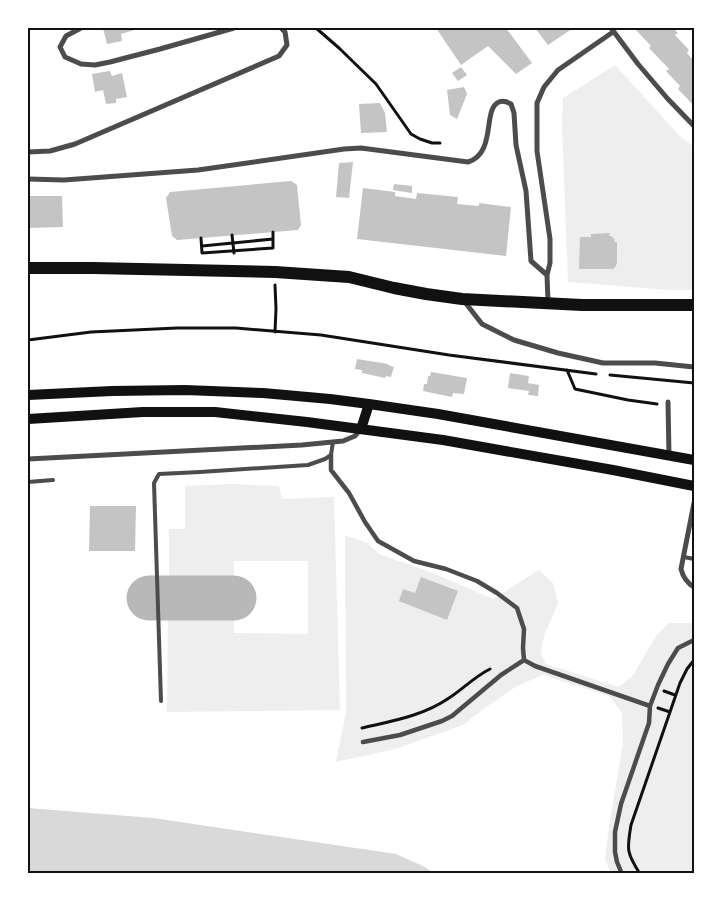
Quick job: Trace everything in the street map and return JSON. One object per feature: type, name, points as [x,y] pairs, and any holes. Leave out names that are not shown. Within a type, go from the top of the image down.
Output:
[{"type":"main road","points":[[28,268],[275,272],[349,276],[394,288],[462,298],[582,305],[694,305]]},
{"type":"main road","points":[[28,395],[185,390],[263,393],[369,404],[448,416],[694,460]]},
{"type":"main road","points":[[361,429],[369,404]]},
{"type":"main road","points":[[28,419],[143,412],[215,412],[442,440],[694,486]]},
{"type":"street","points":[[81,28],[66,36],[60,47],[65,57],[81,64],[95,65],[234,28]]},
{"type":"street","points":[[28,152],[50,151],[75,144],[279,56],[287,45],[285,32],[281,28]]},
{"type":"street","points":[[548,303],[547,274],[550,263],[550,239],[537,151],[536,103],[544,87],[558,70],[612,30],[667,98],[694,126]]},
{"type":"street","points":[[28,179],[64,180],[198,170],[361,148],[468,162],[478,156],[485,147],[491,113],[498,102],[504,101],[511,104],[514,113],[516,145],[526,190],[531,261],[547,274]]},
{"type":"street","points":[[462,298],[482,324],[514,340],[558,353],[603,363],[655,363],[694,367]]},
{"type":"street","points":[[668,404],[669,455]]},
{"type":"street","points":[[28,459],[302,445],[343,441],[355,436],[361,429]]},
{"type":"street","points":[[331,455],[331,470],[346,488],[378,541],[414,561],[446,569],[477,581],[518,608],[524,629],[524,660]]},
{"type":"street","points":[[694,507],[681,569],[686,580],[694,587]]},
{"type":"street","points":[[622,874],[615,852],[615,832],[621,804],[649,723],[650,706],[658,684],[678,648],[694,640]]},
{"type":"street","points":[[524,660],[544,669],[650,706]]},
{"type":"street","points":[[363,742],[400,735],[452,716],[501,675],[524,660]]},
{"type":"lane","points":[[161,701],[154,482],[159,474],[308,465],[326,459],[331,455],[334,442]]},
{"type":"lane","points":[[28,482],[53,480]]},
{"type":"lane","points":[[684,557],[694,559]]},
{"type":"path","points":[[316,28],[340,48],[382,90],[411,134],[432,143],[440,143]]},
{"type":"path","points":[[201,238],[202,253],[234,252],[273,248],[273,232]]},
{"type":"path","points":[[228,271],[227,259],[234,259],[232,236]]},
{"type":"path","points":[[202,246],[273,239]]},
{"type":"path","points":[[275,272],[275,332]]},
{"type":"path","points":[[28,340],[91,332],[177,328],[236,328],[321,336],[567,371],[694,383]]},
{"type":"path","points":[[567,371],[575,389],[628,400],[668,404]]},
{"type":"path","points":[[640,874],[630,856],[628,847],[631,825],[680,683],[687,668],[694,660]]},
{"type":"path","points":[[362,728],[417,715],[450,698],[481,674],[494,667],[501,675]]},
{"type":"shaded area","points":[[615,65],[679,135],[694,147],[694,290],[668,290],[568,282],[562,125],[563,98]]},
{"type":"shaded area","points":[[232,484],[279,486],[282,499],[334,497],[340,710],[167,712],[168,615],[172,607],[181,603],[234,605],[234,633],[308,634],[308,561],[234,561],[234,591],[176,590],[172,588],[169,582],[169,529],[185,529],[185,486]]},
{"type":"shaded area","points":[[345,535],[367,543],[379,554],[433,573],[493,599],[539,570],[553,583],[558,603],[544,636],[541,653],[546,664],[619,687],[633,675],[656,636],[668,623],[694,624],[694,873],[611,873],[605,860],[623,744],[622,713],[609,696],[543,675],[517,686],[463,725],[395,749],[336,762],[346,712]]},
{"type":"shaded area","points":[[28,808],[153,818],[396,854],[425,867],[433,873],[28,873]]},
{"type":"building","points":[[103,28],[138,29],[121,34],[122,41],[107,44]]},
{"type":"building","points":[[436,28],[506,28],[532,63],[516,74],[488,46],[461,65]]},
{"type":"building","points":[[535,28],[573,28],[548,45]]},
{"type":"building","points":[[673,28],[678,33],[675,35],[689,50],[687,53],[694,61],[694,106],[678,89],[680,86],[666,71],[669,69],[649,48],[651,46],[635,29]]},
{"type":"building","points":[[461,67],[467,75],[458,81],[452,73]]},
{"type":"building","points":[[110,71],[112,76],[122,73],[127,97],[116,99],[116,103],[106,104],[103,90],[95,92],[92,74]]},
{"type":"building","points":[[464,87],[467,94],[457,119],[450,115],[447,90]]},
{"type":"building","points":[[380,103],[385,113],[387,132],[361,133],[359,104]]},
{"type":"building","points":[[353,162],[349,198],[336,197],[339,163]]},
{"type":"building","points":[[291,181],[297,185],[301,225],[298,230],[177,240],[172,236],[166,198],[170,192]]},
{"type":"building","points":[[394,184],[412,186],[412,193],[393,190]]},
{"type":"building","points":[[363,188],[395,192],[395,196],[416,199],[417,193],[458,197],[457,204],[479,206],[479,203],[511,207],[506,256],[357,239]]},
{"type":"building","points":[[28,196],[62,196],[63,227],[28,228]]},
{"type":"building","points":[[610,233],[609,236],[615,240],[614,242],[617,242],[616,266],[613,269],[579,269],[580,237],[591,237],[591,234]]},
{"type":"building","points":[[357,359],[388,364],[394,367],[391,377],[386,376],[385,378],[362,373],[362,370],[355,369]]},
{"type":"building","points":[[431,372],[467,378],[464,394],[453,393],[452,397],[423,391],[424,384],[427,384],[428,376],[430,376]]},
{"type":"building","points":[[510,373],[529,376],[528,383],[539,385],[538,396],[528,395],[529,391],[508,388]]},
{"type":"building","points":[[90,506],[136,506],[135,551],[89,551]]},
{"type":"building","points":[[421,577],[458,591],[447,620],[399,601],[403,589],[415,593]]},
{"type":"taxiway","points":[[149,598],[234,598]]}]
